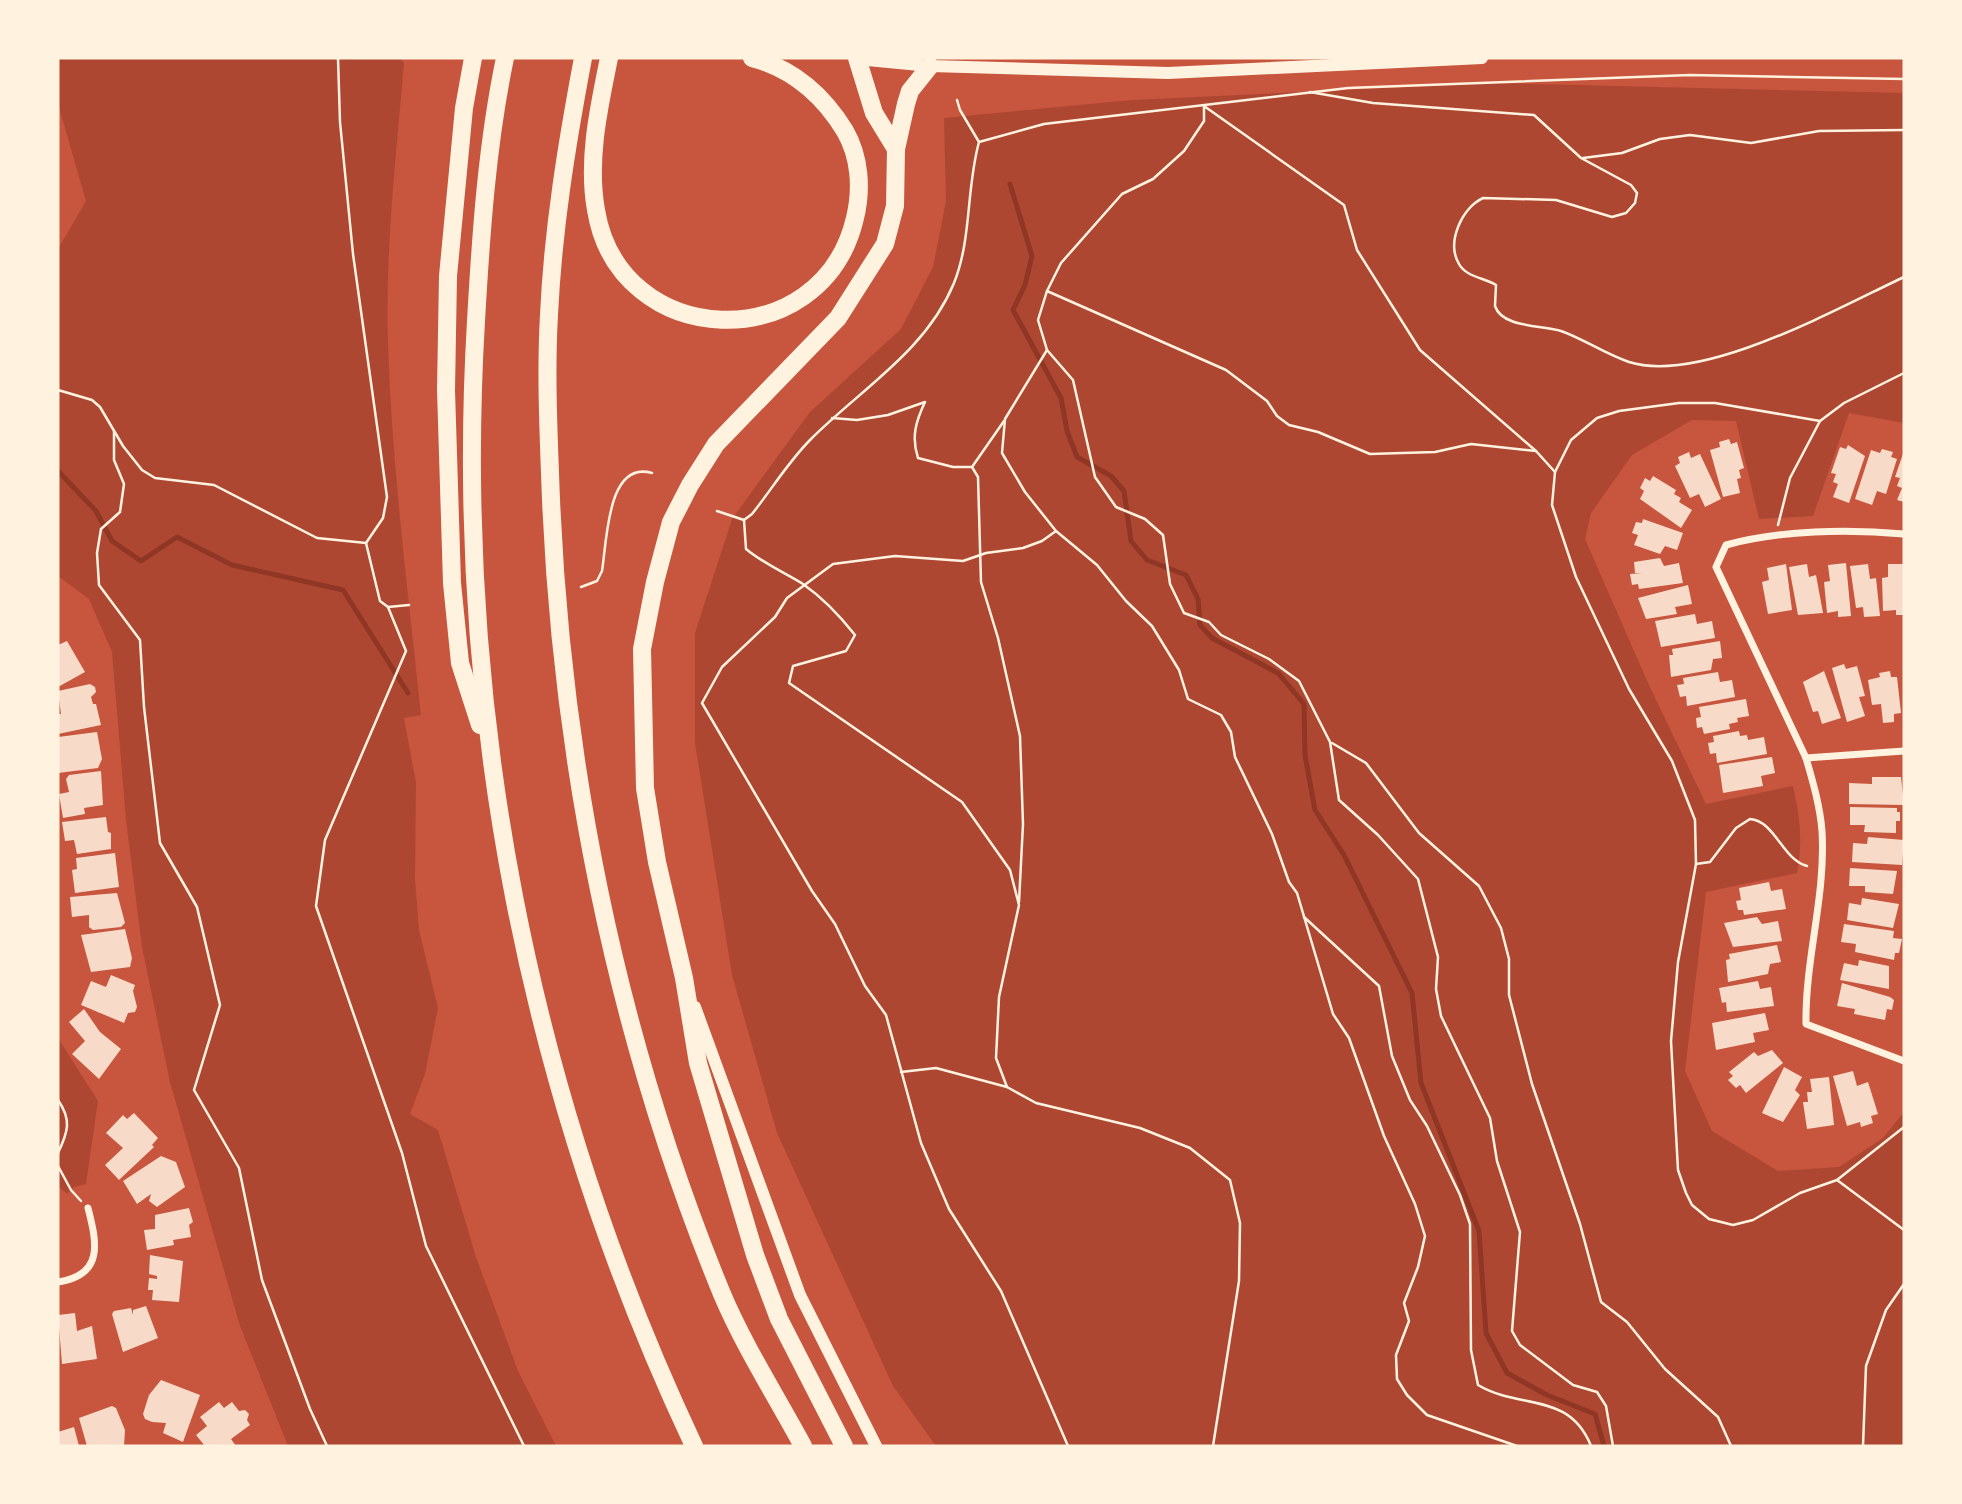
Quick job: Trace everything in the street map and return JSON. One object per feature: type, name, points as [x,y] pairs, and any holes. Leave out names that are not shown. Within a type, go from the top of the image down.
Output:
[{"type":"highway","points":[[472,58],[464,107],[449,276],[448,482],[460,663],[490,756]]},
{"type":"highway","points":[[505,58],[497,94],[481,232],[470,429],[472,535],[490,756],[527,963],[554,1072],[605,1232],[694,1446]]},
{"type":"highway","points":[[583,58],[557,220],[549,316],[552,537],[570,725],[593,863],[658,1125],[723,1297],[803,1446]]},
{"type":"highway","points":[[608,58],[597,116],[594,182],[596,211],[604,238],[631,281],[650,297],[681,313],[716,320],[754,319],[787,309],[816,288],[851,236],[859,203],[860,183],[852,144],[823,98],[794,76],[752,58]]},
{"type":"highway","points":[[857,58],[874,113],[896,149]]},
{"type":"highway","points":[[845,1446],[779,1319],[755,1255],[698,1063],[684,978],[657,862],[645,788],[642,649],[655,582],[671,522],[716,444],[838,318],[885,244],[895,205],[896,149],[910,91],[930,66]]},
{"type":"street","points":[[857,58],[930,66],[1168,73],[1482,58]]},
{"type":"street","points":[[1904,534],[1879,532],[1776,537],[1726,545],[1716,567],[1806,758],[1822,831],[1822,867],[1805,988],[1806,1024],[1904,1061]]},
{"type":"street","points":[[1806,758],[1904,751]]},
{"type":"street","points":[[684,978],[800,1295],[876,1446]]},
{"type":"street","points":[[58,1282],[79,1276],[96,1252],[88,1208]]},
{"type":"path","points":[[338,58],[340,122],[353,254],[387,497],[383,518],[366,543],[380,601],[388,607],[406,651],[325,840],[317,906],[402,1153],[426,1246],[524,1446]]},
{"type":"path","points":[[979,142],[1044,124],[1348,88],[1690,75],[1904,79]]},
{"type":"path","points":[[1310,92],[1373,103],[1534,115],[1581,158],[1631,185],[1637,192],[1635,203],[1626,213],[1612,217],[1556,200],[1483,198],[1472,203],[1459,223],[1456,248],[1458,264],[1469,273],[1496,285],[1496,312],[1530,328],[1560,331],[1630,363],[1684,366],[1763,343],[1904,277]]},
{"type":"path","points":[[744,520],[752,514],[788,465],[832,418],[900,360],[928,330],[945,302],[965,246],[974,161],[979,142],[957,100]]},
{"type":"path","points":[[1204,106],[1204,121],[1184,151],[1153,179],[1122,194],[1061,263],[1047,291],[1038,320],[1047,350],[1073,380],[1095,477],[1116,507],[1145,519],[1163,536],[1170,584],[1184,612],[1209,622],[1221,635],[1269,659],[1299,681],[1330,742],[1339,800],[1378,835],[1418,879],[1438,957],[1436,989],[1441,1016],[1490,1118],[1497,1161],[1520,1232],[1512,1331],[1520,1345],[1573,1385],[1597,1392],[1606,1406],[1613,1446]]},
{"type":"path","points":[[1204,106],[1343,205],[1357,250],[1420,350],[1536,451],[1555,472]]},
{"type":"path","points":[[1581,158],[1622,153],[1660,139],[1690,135],[1751,143],[1819,131],[1904,130]]},
{"type":"path","points":[[1047,291],[1226,370],[1267,401],[1277,416],[1289,425],[1311,429],[1370,454],[1435,452],[1471,444],[1536,451]]},
{"type":"path","points":[[972,467],[1047,350]]},
{"type":"path","points":[[1776,537],[1790,478],[1820,421],[1844,403],[1904,373]]},
{"type":"path","points":[[58,390],[92,400],[142,470],[155,478],[214,485],[317,538],[366,543]]},
{"type":"path","points":[[832,418],[857,420],[888,415],[925,402],[915,423],[914,446],[918,458],[953,467],[972,467]]},
{"type":"path","points":[[1820,421],[1715,403],[1679,403],[1619,411],[1597,418],[1571,440],[1555,472],[1552,505],[1563,544],[1629,689],[1672,761],[1695,820],[1696,864],[1678,962],[1671,1041],[1678,1170],[1692,1205],[1709,1219],[1733,1225],[1753,1220],[1800,1193],[1837,1180],[1904,1127]]},
{"type":"path","points":[[1005,419],[1002,453],[1025,492],[1056,531],[1111,578],[1126,601],[1152,626],[1178,670],[1188,699],[1221,715],[1231,732],[1235,757],[1253,791],[1289,882],[1297,894],[1333,1014],[1349,1038],[1369,1098],[1415,1203],[1425,1236],[1404,1303],[1409,1321],[1396,1355],[1397,1379],[1407,1395],[1427,1415],[1517,1446]]},
{"type":"path","points":[[114,431],[114,460],[124,484],[120,512],[101,529],[97,554],[99,585],[140,640],[144,707],[160,843],[197,907],[220,1005],[194,1090],[239,1168],[262,1279],[310,1409],[327,1446]]},
{"type":"path","points":[[972,467],[978,477],[978,556],[981,582],[998,638],[1020,736],[1023,824],[1019,905],[999,997],[996,1058],[1007,1087]]},
{"type":"path","points":[[581,587],[597,581],[602,571],[620,484],[630,472],[643,470],[652,473]]},
{"type":"path","points":[[717,511],[744,520]]},
{"type":"path","points":[[744,520],[746,549],[774,570],[802,584],[835,610],[855,635],[846,651],[793,666],[789,683],[962,802],[1010,870],[1019,905]]},
{"type":"path","points":[[1056,531],[1042,541],[1023,548],[963,561],[895,556],[833,564],[802,584],[787,598],[775,617],[722,667],[702,704],[835,924],[865,986],[886,1015],[921,1143],[949,1209],[1001,1291],[1068,1446]]},
{"type":"path","points":[[388,607],[409,605]]},
{"type":"path","points":[[1330,742],[1366,763],[1419,833],[1479,886],[1501,928],[1509,958],[1509,995],[1532,1084],[1580,1224],[1601,1302],[1627,1322],[1665,1369],[1718,1417],[1731,1446]]},
{"type":"path","points":[[1696,864],[1710,862],[1736,828],[1750,819],[1765,825],[1788,856],[1807,866]]},
{"type":"path","points":[[1303,916],[1379,986],[1392,1056],[1410,1100],[1427,1126],[1460,1195],[1470,1224],[1471,1350],[1478,1385],[1491,1393],[1517,1396],[1564,1411],[1583,1427],[1591,1446]]},
{"type":"path","points":[[901,1072],[936,1068],[1007,1087],[1035,1103],[1140,1128],[1190,1148],[1230,1180],[1240,1223],[1239,1281],[1213,1446]]},
{"type":"path","points":[[58,1100],[66,1111],[68,1132],[58,1153]]},
{"type":"path","points":[[58,1166],[71,1190],[88,1208]]},
{"type":"path","points":[[1837,1180],[1904,1230]]},
{"type":"path","points":[[1863,1446],[1866,1366],[1886,1310],[1904,1284]]},
{"type":"shaded area","points":[[58,58],[400,58],[404,63],[390,239],[388,344],[397,483],[421,715],[404,718],[416,783],[415,879],[419,930],[438,1008],[425,1074],[410,1114],[438,1130],[476,1257],[518,1371],[556,1446],[288,1446],[240,1326],[170,1082],[142,947],[126,820],[112,652],[89,599],[58,576],[58,249],[86,201],[58,104]]},
{"type":"shaded area","points":[[1492,83],[1904,93],[1904,423],[1849,413],[1813,516],[1759,519],[1736,421],[1692,420],[1632,455],[1591,513],[1585,539],[1648,683],[1706,804],[1793,786],[1800,829],[1797,873],[1706,892],[1685,1071],[1712,1131],[1778,1171],[1839,1167],[1883,1138],[1904,1112],[1904,1446],[936,1446],[893,1386],[777,1133],[732,975],[695,743],[695,633],[732,519],[810,412],[901,329],[933,267],[946,201],[944,118],[1132,100]]},
{"type":"shaded area","points":[[58,1038],[98,1101],[86,1184],[74,1187],[67,1194],[58,1186]]},
{"type":"building","points":[[1729,439],[1731,444],[1737,442],[1744,468],[1739,470],[1741,478],[1737,479],[1740,493],[1723,497],[1710,450],[1720,447],[1719,442]]},
{"type":"building","points":[[1848,445],[1865,456],[1849,503],[1833,497],[1838,484],[1833,482],[1836,474],[1831,473],[1840,447],[1846,449]]},
{"type":"building","points":[[1882,449],[1893,452],[1891,457],[1897,459],[1886,494],[1877,491],[1872,505],[1855,499],[1871,450],[1880,453]]},
{"type":"building","points":[[1904,451],[1904,502],[1897,500],[1902,488],[1897,486],[1900,478],[1895,477]]},
{"type":"building","points":[[1689,452],[1691,458],[1700,454],[1721,499],[1705,507],[1699,494],[1690,498],[1675,466],[1680,463],[1678,457]]},
{"type":"building","points":[[1653,476],[1676,490],[1674,494],[1681,498],[1679,502],[1692,510],[1681,528],[1640,499],[1644,491],[1640,488],[1645,478],[1650,481]]},
{"type":"building","points":[[1643,519],[1683,533],[1677,550],[1665,546],[1660,554],[1634,545],[1638,535],[1632,533],[1636,522],[1642,523]]},
{"type":"building","points":[[1660,558],[1664,566],[1679,563],[1683,583],[1639,589],[1638,584],[1632,585],[1630,574],[1642,573],[1635,573],[1634,562]]},
{"type":"building","points":[[1846,563],[1851,616],[1838,617],[1838,611],[1827,613],[1824,582],[1830,581],[1828,565]]},
{"type":"building","points":[[1786,564],[1792,610],[1768,614],[1762,582],[1769,580],[1767,568]]},
{"type":"building","points":[[1807,564],[1809,577],[1816,575],[1823,613],[1798,615],[1789,567]]},
{"type":"building","points":[[1868,564],[1870,579],[1876,578],[1880,616],[1864,617],[1863,607],[1856,608],[1850,566]]},
{"type":"building","points":[[1888,564],[1904,564],[1904,615],[1896,615],[1896,610],[1883,611],[1882,578],[1888,577]]},
{"type":"building","points":[[1688,585],[1692,604],[1675,607],[1677,614],[1646,619],[1638,598]]},
{"type":"building","points":[[1695,614],[1697,624],[1712,621],[1715,638],[1661,647],[1655,621]]},
{"type":"building","points":[[67,641],[85,672],[58,687],[58,645]]},
{"type":"building","points":[[1720,641],[1722,658],[1713,659],[1711,670],[1671,677],[1669,655],[1673,655],[1672,649]]},
{"type":"building","points":[[1844,664],[1846,669],[1857,666],[1865,696],[1859,697],[1865,716],[1847,722],[1832,668]]},
{"type":"building","points":[[1824,671],[1841,718],[1822,724],[1818,711],[1813,712],[1803,682]]},
{"type":"building","points":[[1890,671],[1891,677],[1897,677],[1901,713],[1894,714],[1894,722],[1883,723],[1881,704],[1872,705],[1868,680],[1880,677],[1879,673]]},
{"type":"building","points":[[1718,672],[1720,682],[1732,680],[1735,697],[1687,706],[1686,696],[1680,697],[1677,685],[1684,684],[1683,678]]},
{"type":"building","points":[[90,684],[95,687],[96,692],[91,697],[93,704],[96,704],[101,725],[58,734],[58,714],[61,714],[58,691]]},
{"type":"building","points":[[1746,699],[1749,716],[1737,718],[1738,722],[1729,724],[1730,729],[1704,734],[1702,727],[1697,728],[1696,718],[1701,717],[1699,707]]},
{"type":"building","points":[[1739,731],[1740,736],[1747,735],[1748,740],[1764,737],[1767,754],[1717,763],[1716,753],[1710,754],[1708,743],[1714,742],[1713,736]]},
{"type":"building","points":[[97,732],[102,759],[98,768],[58,773],[58,737]]},
{"type":"building","points":[[1772,757],[1775,773],[1761,776],[1763,786],[1723,793],[1719,765]]},
{"type":"building","points":[[101,771],[103,805],[84,808],[85,814],[63,818],[59,794],[69,792],[66,779],[69,775]]},
{"type":"building","points":[[1872,777],[1901,777],[1904,805],[1849,804],[1849,783],[1872,784]]},
{"type":"building","points":[[1850,807],[1897,808],[1900,821],[1896,821],[1896,833],[1864,832],[1865,825],[1850,825]]},
{"type":"building","points":[[106,817],[108,832],[111,833],[111,849],[77,854],[74,840],[65,841],[62,822]]},
{"type":"building","points":[[1868,837],[1904,840],[1902,865],[1852,862],[1853,843],[1867,844]]},
{"type":"building","points":[[115,853],[119,887],[75,893],[72,870],[77,869],[76,858]]},
{"type":"building","points":[[1850,868],[1897,871],[1893,894],[1865,892],[1865,886],[1849,886]]},
{"type":"building","points":[[1769,882],[1771,891],[1782,889],[1786,909],[1744,915],[1743,910],[1738,910],[1736,901],[1741,900],[1739,888]]},
{"type":"building","points":[[117,893],[125,923],[121,927],[93,930],[89,927],[89,915],[72,917],[70,897]]},
{"type":"building","points":[[1862,898],[1899,904],[1893,928],[1847,920],[1849,903],[1861,905]]},
{"type":"building","points":[[1757,917],[1762,924],[1778,921],[1782,941],[1733,947],[1724,923]]},
{"type":"building","points":[[1844,924],[1894,931],[1893,938],[1902,939],[1899,953],[1895,953],[1894,960],[1855,952],[1856,944],[1841,942]]},
{"type":"building","points":[[125,929],[132,958],[130,967],[91,972],[81,935]]},
{"type":"building","points":[[1777,945],[1781,962],[1770,964],[1768,974],[1728,982],[1726,960],[1730,959],[1729,954]]},
{"type":"building","points":[[1859,960],[1889,966],[1889,989],[1840,980],[1844,963],[1858,966]]},
{"type":"building","points":[[111,975],[135,985],[133,991],[137,1007],[135,1012],[128,1013],[124,1023],[81,1005],[91,981],[106,987]]},
{"type":"building","points":[[1758,981],[1760,989],[1771,987],[1774,1006],[1727,1012],[1726,1002],[1722,1003],[1719,988]]},
{"type":"building","points":[[1842,983],[1890,997],[1894,1000],[1892,1010],[1887,1009],[1885,1020],[1854,1014],[1855,1009],[1837,1006]]},
{"type":"building","points":[[84,1009],[100,1032],[121,1049],[99,1079],[72,1054],[85,1041],[69,1022]]},
{"type":"building","points":[[1765,1013],[1769,1030],[1753,1033],[1755,1042],[1716,1050],[1712,1023]]},
{"type":"building","points":[[1772,1050],[1783,1063],[1746,1093],[1740,1085],[1736,1088],[1728,1080],[1733,1076],[1729,1072],[1754,1052],[1758,1056]]},
{"type":"building","points":[[1784,1067],[1802,1077],[1795,1090],[1800,1095],[1783,1122],[1762,1113]]},
{"type":"building","points":[[1853,1071],[1857,1086],[1868,1082],[1878,1114],[1871,1116],[1873,1123],[1861,1127],[1860,1122],[1847,1126],[1833,1076]]},
{"type":"building","points":[[1829,1077],[1834,1125],[1807,1129],[1803,1102],[1808,1102],[1807,1092],[1812,1092],[1810,1079]]},
{"type":"building","points":[[134,1113],[158,1138],[152,1145],[154,1147],[119,1180],[105,1165],[123,1148],[106,1133],[123,1115],[127,1119]]},
{"type":"building","points":[[161,1156],[176,1162],[185,1187],[157,1207],[149,1201],[151,1194],[137,1204],[123,1181]]},
{"type":"building","points":[[189,1208],[193,1222],[189,1225],[191,1237],[173,1240],[174,1245],[147,1250],[144,1230],[155,1229],[155,1215]]},
{"type":"building","points":[[150,1255],[183,1261],[179,1302],[152,1300],[153,1290],[148,1290],[149,1278],[157,1279],[157,1276],[149,1274]]},
{"type":"building","points":[[146,1306],[158,1338],[123,1352],[112,1314],[114,1311],[131,1308],[133,1315],[133,1310]]},
{"type":"building","points":[[75,1313],[77,1331],[92,1326],[97,1359],[62,1364],[58,1315]]},
{"type":"building","points":[[161,1380],[200,1395],[183,1442],[163,1433],[166,1423],[152,1422],[145,1419],[143,1414],[149,1395]]},
{"type":"building","points":[[219,1402],[224,1408],[232,1402],[239,1411],[245,1410],[249,1414],[247,1420],[250,1425],[231,1439],[236,1446],[205,1446],[196,1435],[207,1426],[200,1417]]},
{"type":"building","points":[[112,1406],[116,1408],[125,1430],[124,1446],[87,1446],[79,1418]]},
{"type":"building","points":[[74,1427],[79,1446],[58,1446],[58,1432]]},
{"type":"waterway","points":[[1010,184],[1032,256],[1025,285],[1013,310],[1061,398],[1067,431],[1077,457],[1111,476],[1124,491],[1131,541],[1147,560],[1186,575],[1198,599],[1200,625],[1212,638],[1278,673],[1304,704],[1305,755],[1315,810],[1344,855],[1412,993],[1421,1083],[1479,1231],[1486,1333],[1507,1373],[1547,1395],[1595,1414],[1604,1446]]},
{"type":"waterway","points":[[58,471],[96,511],[112,541],[141,561],[177,537],[232,565],[343,590],[408,693]]}]
